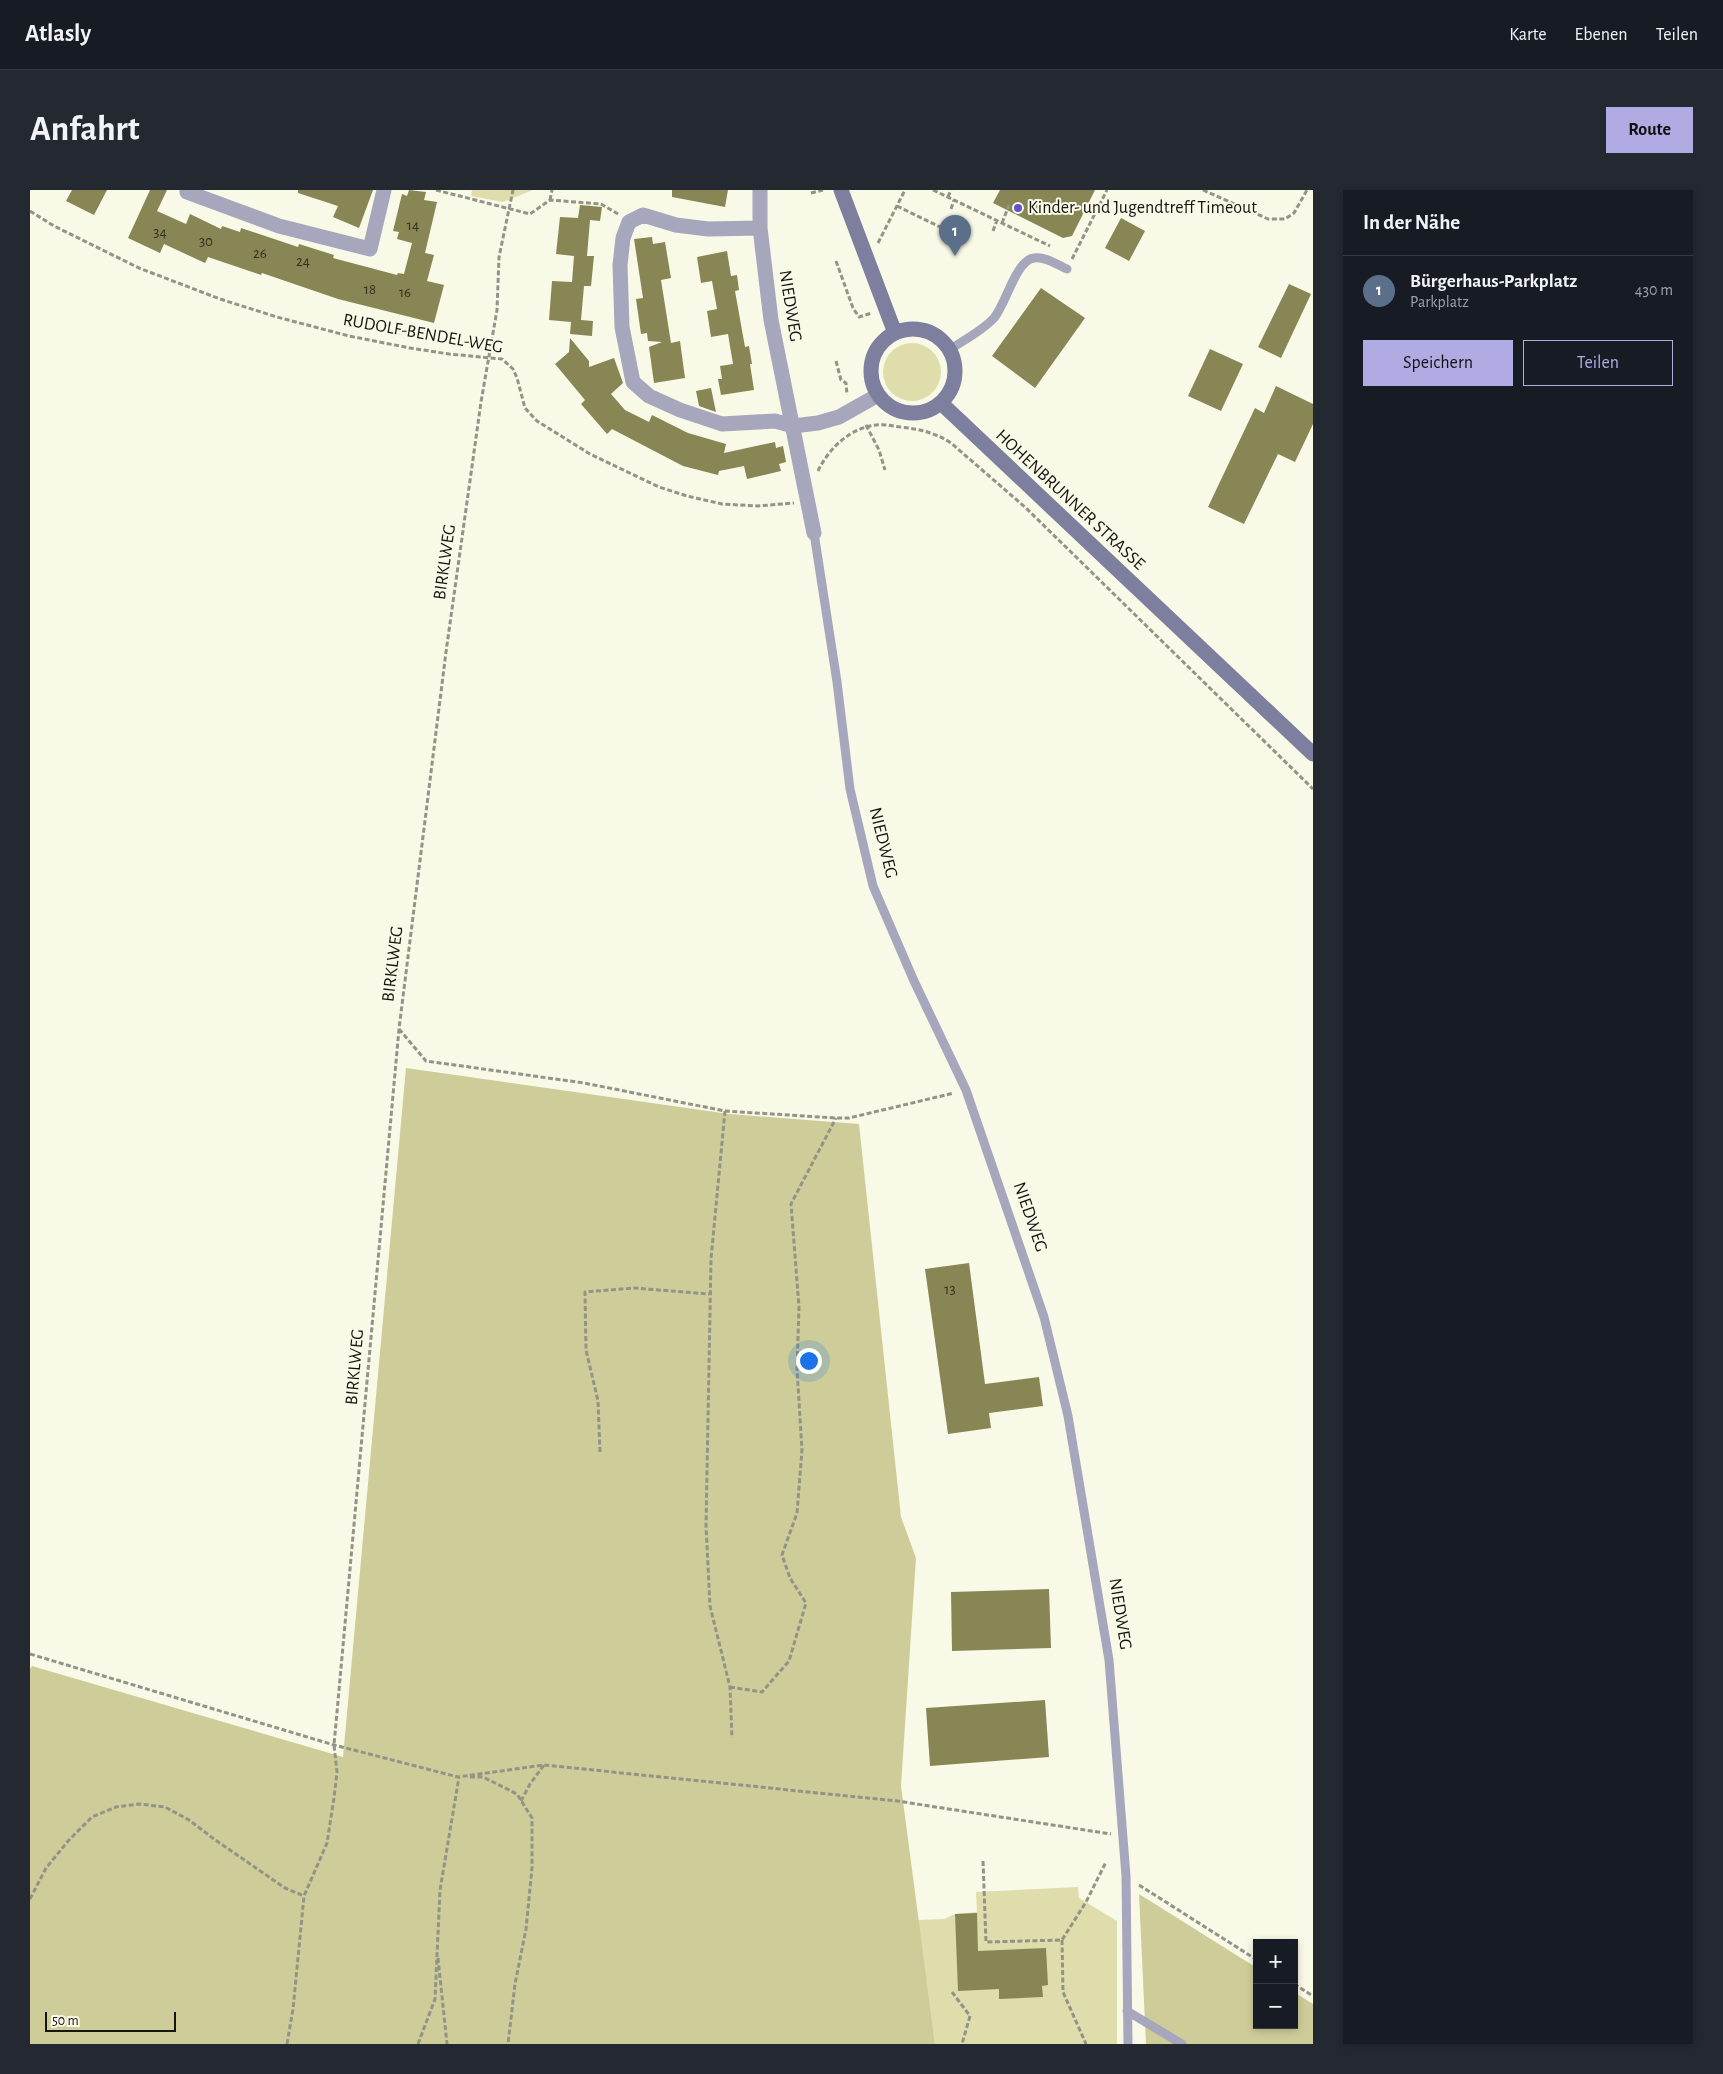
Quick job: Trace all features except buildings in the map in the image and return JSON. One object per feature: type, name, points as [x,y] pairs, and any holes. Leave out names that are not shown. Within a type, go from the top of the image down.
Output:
[{"type":"main road","points":[[841,190],[895,333]]},
{"type":"main road","points":[[906,329],[919,329],[931,333],[942,340],[950,350],[954,360],[954,383],[949,394],[941,403],[926,412],[908,414],[891,408],[878,396],[871,378],[872,360],[880,344],[895,333],[906,329]]},
{"type":"main road","name":"HOHENBRUNNER STRASSE","points":[[941,403],[1313,754]]},
{"type":"street","points":[[187,192],[280,226],[370,250],[384,190]]},
{"type":"street","name":"NIEDWEG","points":[[760,190],[760,228],[771,320],[814,533]]},
{"type":"street","points":[[760,228],[708,229],[676,225],[642,215],[628,222],[623,238],[620,265],[622,327],[633,382],[649,396],[680,410],[722,424],[775,421],[793,426],[818,423],[839,417],[878,396]]},
{"type":"lane","points":[[950,350],[995,317],[1019,270],[1026,262],[1035,257],[1068,269]]},
{"type":"lane","name":"NIEDWEG","points":[[814,533],[837,682],[850,790],[873,886],[914,981],[966,1090],[1044,1317],[1068,1416],[1108,1660],[1126,1876],[1128,2044]]},
{"type":"lane","points":[[1127,2011],[1182,2044]]},
{"type":"path","points":[[436,190],[530,214],[550,200],[601,204],[609,207],[628,222]]},
{"type":"path","name":"BIRKLWEG","points":[[287,2044],[293,2009],[304,1896],[327,1843],[337,1772],[334,1745],[399,1029],[446,652],[496,310],[499,257],[512,190]]},
{"type":"path","points":[[550,200],[552,190]]},
{"type":"path","points":[[811,193],[823,190]]},
{"type":"path","points":[[878,243],[905,190]]},
{"type":"path","points":[[933,190],[1056,248]]},
{"type":"path","points":[[942,194],[944,190]]},
{"type":"path","points":[[948,197],[951,190]]},
{"type":"path","points":[[1068,269],[1107,190]]},
{"type":"path","points":[[1203,190],[1268,219],[1285,219],[1294,214],[1307,190]]},
{"type":"path","points":[[951,209],[954,200]]},
{"type":"path","points":[[1074,204],[1094,215]]},
{"type":"path","points":[[1002,223],[1009,205]]},
{"type":"path","points":[[897,206],[942,228]]},
{"type":"path","name":"RUDOLF-BENDEL-WEG","points":[[30,211],[54,226],[139,268],[220,299],[277,317],[349,336],[410,348],[502,360],[513,369],[517,378],[522,404],[537,421],[590,454],[636,477],[687,496],[722,504],[758,506],[808,502]]},
{"type":"path","points":[[993,231],[997,220]]},
{"type":"path","points":[[1069,255],[1073,257]]},
{"type":"path","points":[[836,261],[853,308],[859,317]]},
{"type":"path","points":[[836,361],[841,380],[846,383],[846,395],[856,408],[880,450],[885,470]]},
{"type":"path","points":[[808,502],[819,470],[832,448],[840,441],[867,426],[878,424],[925,430],[937,434],[964,453],[1026,508],[1313,789]]},
{"type":"path","points":[[399,1029],[426,1061],[584,1084],[725,1111],[849,1118],[966,1090]]},
{"type":"path","points":[[725,1111],[710,1259],[706,1525],[710,1606],[730,1687],[732,1738]]},
{"type":"path","points":[[730,1687],[762,1692],[789,1662],[806,1603],[790,1578],[782,1555],[797,1513],[802,1450],[797,1369],[799,1307],[791,1204],[836,1118]]},
{"type":"path","points":[[600,1452],[598,1401],[586,1350],[585,1292],[634,1288],[710,1294]]},
{"type":"path","points":[[30,1654],[334,1745],[458,1777],[484,1777],[517,1794],[532,1818],[532,1868],[526,1929],[514,1984],[508,2044]]},
{"type":"path","points":[[458,1777],[544,1765],[897,1801],[1122,1836]]},
{"type":"path","points":[[521,1801],[530,1784],[544,1765]]},
{"type":"path","points":[[418,2044],[435,1998],[440,1890],[458,1777]]},
{"type":"path","points":[[30,1899],[46,1868],[69,1840],[92,1817],[116,1807],[139,1804],[165,1807],[189,1820],[214,1840],[285,1888],[304,1896]]},
{"type":"path","points":[[983,1861],[986,1942],[1062,1940]]},
{"type":"path","points":[[1086,2044],[1063,1992],[1062,1940],[1086,1902],[1106,1862]]},
{"type":"path","points":[[1126,1876],[1253,1957]]},
{"type":"path","points":[[437,1943],[447,2044]]},
{"type":"path","points":[[1298,1987],[1313,1996]]},
{"type":"path","points":[[952,1992],[970,2016],[962,2044]]},
{"type":"green space","points":[[472,190],[533,190],[503,202],[471,196]]},
{"type":"green space","points":[[906,343],[918,343],[933,351],[941,366],[941,378],[933,393],[918,401],[906,401],[891,393],[883,378],[883,366],[891,351]]},
{"type":"green space","points":[[1078,1887],[1079,1898],[1117,1921],[1117,2044],[935,2044],[918,1920],[944,1919],[955,1914],[977,1912],[976,1892]]},
{"type":"shaded area","points":[[406,1068],[729,1114],[859,1124],[901,1517],[916,1558],[901,1786],[935,2044],[30,2044],[30,1669],[32,1666],[343,1757]]},
{"type":"shaded area","points":[[1139,1894],[1253,1965],[1253,2029],[1298,2029],[1298,1995],[1313,2004],[1313,2044],[1146,2044]]},
{"type":"place","name":"Kinder- und Jugendtreff Timeout","points":[[1018,208]]},
{"type":"place","name":"Bürgerhaus-Parkplatz","points":[[955,256]]}]
